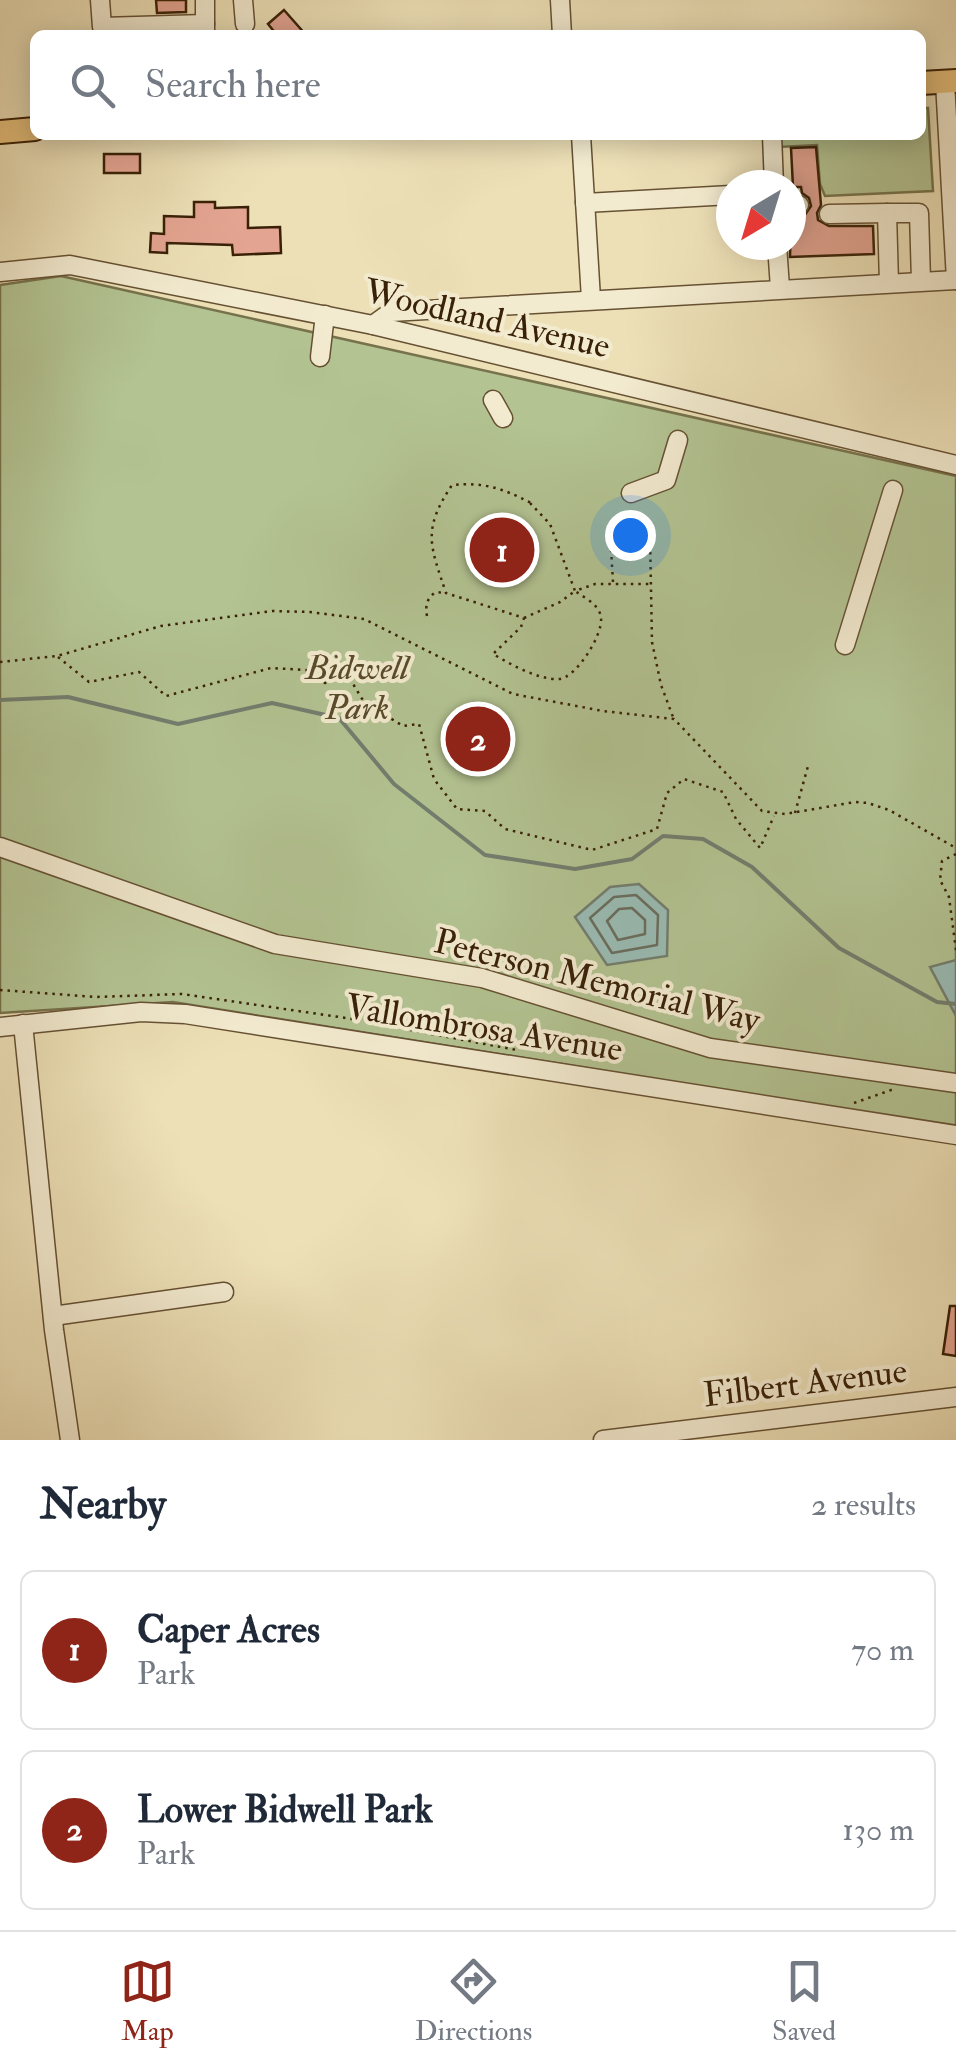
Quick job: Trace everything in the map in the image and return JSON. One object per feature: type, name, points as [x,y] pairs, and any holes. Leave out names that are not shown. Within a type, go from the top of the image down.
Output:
[{"type":"main road","points":[[926,84],[951,82]]},
{"type":"main road","points":[[0,132],[30,129]]},
{"type":"street","points":[[100,0],[102,27],[205,29],[204,0]]},
{"type":"street","points":[[243,0],[244,24]]},
{"type":"street","points":[[560,0],[562,30]]},
{"type":"street","points":[[373,324],[391,312],[956,280],[951,82]]},
{"type":"street","points":[[581,140],[591,299]]},
{"type":"street","points":[[772,140],[773,170]]},
{"type":"street","points":[[584,203],[716,196]]},
{"type":"street","points":[[829,214],[918,212],[920,281]]},
{"type":"street","points":[[887,213],[889,283]]},
{"type":"street","points":[[778,260],[780,288]]},
{"type":"street","name":"Woodland Avenue","points":[[0,272],[70,265],[373,324],[956,465]]},
{"type":"street","points":[[320,357],[325,315]]},
{"type":"street","points":[[493,400],[502,418]]},
{"type":"street","points":[[631,493],[666,480],[678,440]]},
{"type":"street","points":[[844,645],[893,490]]},
{"type":"street","name":"Peterson Memorial Way","points":[[0,847],[275,944],[482,978],[710,1048],[956,1082]]},
{"type":"street","name":"Vallombrosa Avenue","points":[[0,1028],[141,1012],[185,1014],[956,1135]]},
{"type":"street","points":[[24,1024],[53,1316],[70,1440]]},
{"type":"street","points":[[53,1316],[224,1292]]},
{"type":"street","name":"Filbert Avenue","points":[[603,1440],[690,1435],[956,1397]]},
{"type":"path","points":[[446,593],[429,537],[442,500],[452,485],[499,487],[530,500],[550,524],[574,592],[597,607],[602,620],[575,672],[564,680],[508,664],[492,654],[521,627],[524,618]]},
{"type":"path","points":[[613,582],[610,532],[616,523],[635,518],[650,536],[652,642],[661,685],[674,718],[758,808],[776,813],[868,803],[889,810],[956,851],[942,861],[940,880],[950,906],[956,950]]},
{"type":"path","points":[[427,616],[426,606],[436,592],[524,618],[595,584],[649,584]]},
{"type":"path","points":[[0,662],[57,656],[161,626],[272,611],[353,616],[512,694],[603,711],[674,718]]},
{"type":"path","points":[[57,656],[88,682],[138,672],[166,696],[272,668],[306,670],[325,683],[347,674],[364,702],[403,726],[418,724],[434,779],[457,809],[485,810],[505,830],[592,850],[657,829],[667,794],[684,780],[722,792],[736,819],[760,848],[776,813]]},
{"type":"path","points":[[795,812],[808,766]]},
{"type":"path","points":[[950,906],[956,904]]},
{"type":"path","points":[[0,990],[23,994]]},
{"type":"green space","points":[[928,108],[933,191],[825,196],[820,184],[817,145],[778,147],[778,140],[926,140]]},
{"type":"green space","name":"Bidwell Park","points":[[61,276],[956,476],[956,1127],[173,1002],[0,1013],[0,285]]},
{"type":"water","points":[[639,884],[668,910],[667,956],[607,965],[575,917],[610,887]]},
{"type":"water","points":[[956,960],[956,1016],[930,967]]},
{"type":"building","points":[[156,0],[186,0],[186,12],[157,13]]},
{"type":"building","points":[[284,10],[302,30],[273,30],[268,24]]},
{"type":"building","points":[[816,147],[821,205],[818,220],[829,226],[873,226],[874,254],[806,256],[806,213],[811,206],[806,196],[806,170],[792,170],[791,148]]},
{"type":"building","points":[[104,154],[140,154],[140,173],[104,173]]},
{"type":"building","points":[[194,202],[215,202],[215,208],[248,207],[248,228],[280,227],[281,253],[233,255],[232,245],[167,243],[167,253],[150,252],[151,233],[164,234],[164,216],[194,217]]},
{"type":"building","points":[[950,1306],[956,1306],[956,1356],[943,1354]]},
{"type":"waterway","points":[[0,700],[68,697],[178,724],[272,703],[339,718],[394,784],[485,855],[575,869],[632,859],[663,836],[703,839],[752,867],[839,948],[937,1002],[956,1004]]},
{"type":"place","name":"Caper Acres","points":[[502,550]]},
{"type":"place","name":"Lower Bidwell Park","points":[[478,739]]}]
